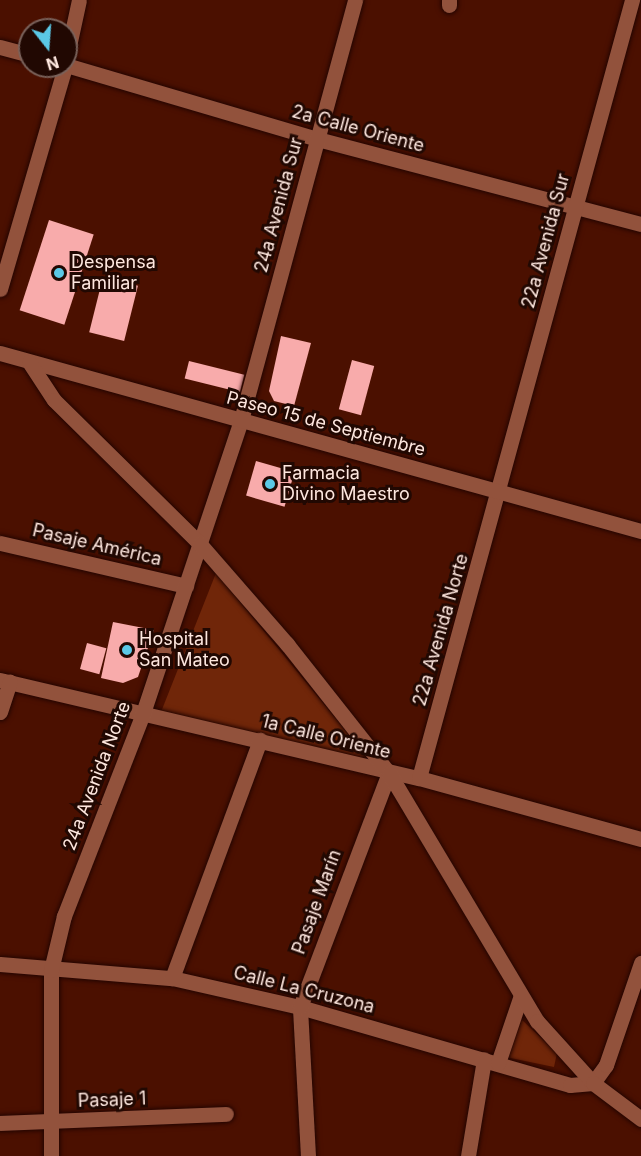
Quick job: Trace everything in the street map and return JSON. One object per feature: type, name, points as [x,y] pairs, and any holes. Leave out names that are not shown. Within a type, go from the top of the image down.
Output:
[{"type":"street","points":[[75,18],[79,0]]},
{"type":"street","name":"24a Avenida Sur","points":[[241,420],[355,0]]},
{"type":"street","name":"22a Avenida Sur","points":[[500,492],[632,0]]},
{"type":"street","points":[[0,47],[18,52]]},
{"type":"street","name":"2a Calle Oriente","points":[[78,68],[317,139],[641,224]]},
{"type":"street","points":[[0,289],[62,78]]},
{"type":"street","name":"Paseo 15 de Septiembre","points":[[0,353],[641,531]]},
{"type":"street","points":[[29,362],[54,400],[200,544],[389,773],[462,889],[520,998],[593,1083],[641,1119]]},
{"type":"street","name":"24a Avenida Norte","points":[[51,1156],[51,969],[64,916],[142,716],[241,420]]},
{"type":"street","name":"22a Avenida Norte","points":[[419,778],[500,492]]},
{"type":"street","name":"Pasaje América","points":[[0,543],[186,586]]},
{"type":"street","points":[[0,712],[5,681]]},
{"type":"street","name":"1a Calle Oriente","points":[[5,681],[142,716],[260,740],[389,773],[419,778],[641,839]]},
{"type":"street","points":[[172,978],[260,740]]},
{"type":"street","name":"Pasaje Marín","points":[[308,1156],[300,1007],[389,773]]},
{"type":"street","points":[[593,1083],[617,1039],[641,963]]},
{"type":"street","name":"Calle La Cruzona","points":[[0,964],[172,978],[300,1007],[491,1061],[549,1080],[593,1083]]},
{"type":"street","points":[[468,1156],[491,1061],[520,998]]},
{"type":"street","name":"Pasaje 1","points":[[0,1123],[226,1114]]},
{"type":"shaded area","points":[[216,573],[369,759],[161,712]]},
{"type":"shaded area","points":[[520,1018],[557,1053],[554,1067],[506,1057]]},
{"type":"building","name":"Despensa Familiar","points":[[49,220],[94,235],[64,325],[20,310]]},
{"type":"building","points":[[103,277],[138,286],[124,341],[89,332]]},
{"type":"building","points":[[281,336],[311,343],[294,406],[274,401],[269,391]]},
{"type":"building","points":[[352,360],[374,366],[361,415],[339,409]]},
{"type":"building","points":[[189,361],[244,375],[240,392],[185,378]]},
{"type":"building","name":"Farmacia Divino Maestro","points":[[256,461],[294,472],[285,507],[246,496]]},
{"type":"building","name":"Hospital San Mateo","points":[[113,622],[154,630],[138,677],[123,683],[101,678]]},
{"type":"building","points":[[87,643],[106,648],[99,674],[80,669]]},
{"type":"place","name":"Despensa Familiar","points":[[59,273]]},
{"type":"place","name":"Farmacia Divino Maestro","points":[[270,484]]},
{"type":"place","name":"Hospital San Mateo","points":[[127,650]]}]
